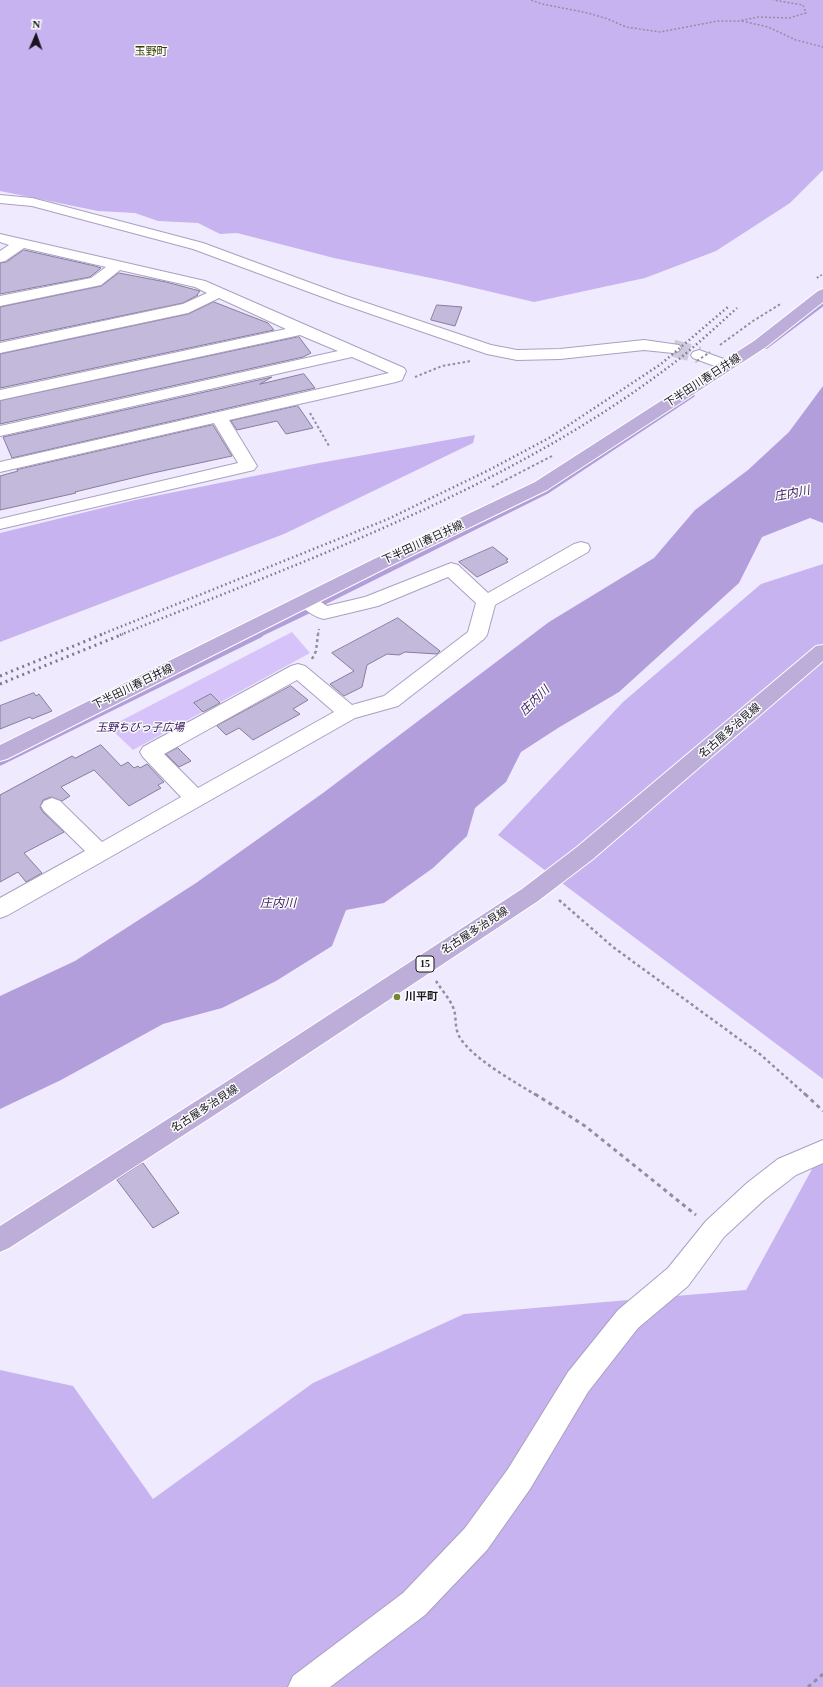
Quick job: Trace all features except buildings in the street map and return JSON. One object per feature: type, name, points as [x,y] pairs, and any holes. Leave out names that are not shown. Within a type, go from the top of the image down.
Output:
[{"type":"main road","name":"下半田川春日井線","points":[[0,754],[381,563],[541,486],[760,344],[823,294]]},
{"type":"main road","name":"名古屋多治見線","points":[[0,1240],[235,1090],[540,887],[585,853],[823,651]]},
{"type":"street","points":[[0,199],[32,202],[198,246],[341,299],[486,349],[518,355],[560,354],[644,345],[673,348]]},
{"type":"street","points":[[0,238],[200,284],[398,371],[396,377],[219,417],[2,462]]},
{"type":"street","points":[[0,258],[21,243]]},
{"type":"street","points":[[0,302],[96,282],[117,265]]},
{"type":"street","points":[[0,348],[188,308],[218,293]]},
{"type":"street","points":[[0,395],[302,330]]},
{"type":"street","points":[[0,431],[355,352]]},
{"type":"street","points":[[702,356],[726,366]]},
{"type":"street","points":[[0,524],[248,466],[219,417]]},
{"type":"street","points":[[0,908],[348,713],[391,701],[477,635],[486,602],[581,548]]},
{"type":"street","points":[[307,601],[324,613],[372,602],[451,569],[486,602]]},
{"type":"street","points":[[196,799],[150,752],[298,671],[348,713]]},
{"type":"street","points":[[52,806],[100,853]]},
{"type":"street","points":[[304,1687],[414,1604],[476,1539],[519,1479],[578,1382],[628,1319],[678,1277],[714,1229],[756,1191],[787,1167],[823,1151]]},
{"type":"path","points":[[531,0],[542,4],[588,13],[608,19],[626,27],[660,32],[718,21],[739,21],[768,27],[796,40],[823,47]]},
{"type":"path","points":[[739,21],[758,17],[789,18],[806,12],[803,5],[773,0]]},
{"type":"path","points":[[718,346],[787,299]]},
{"type":"path","points":[[702,356],[714,349]]},
{"type":"path","points":[[298,671],[308,667],[316,651],[319,628],[314,622],[324,613]]},
{"type":"path","points":[[540,887],[554,896],[613,947],[761,1054],[823,1111]]},
{"type":"path","points":[[423,966],[432,975],[453,1007],[455,1027],[460,1038],[476,1055],[494,1069],[585,1126],[714,1229]]},
{"type":"path","points":[[808,1687],[823,1674]]},
{"type":"green space","name":"玉野ちびっ子広場","points":[[292,632],[310,653],[133,750],[109,727]]},
{"type":"shaded area","points":[[0,0],[823,0],[823,170],[790,203],[716,251],[645,278],[534,302],[445,281],[334,258],[237,233],[220,234],[198,223],[158,221],[135,213],[98,211],[0,191]]},
{"type":"shaded area","points":[[475,435],[473,443],[284,534],[0,642],[0,533],[135,500],[314,464]]},
{"type":"shaded area","points":[[823,564],[823,1079],[498,835],[623,702],[761,584]]},
{"type":"shaded area","points":[[823,1149],[823,1687],[0,1687],[0,1370],[73,1386],[153,1499],[313,1383],[464,1314],[746,1290]]},
{"type":"water","name":"庄内川","points":[[823,386],[823,523],[810,518],[762,537],[739,583],[619,692],[521,752],[506,782],[475,808],[467,836],[433,868],[384,903],[346,910],[332,946],[276,981],[222,1008],[163,1024],[61,1080],[0,1109],[0,996],[75,961],[196,883],[323,793],[549,622],[654,558],[695,510],[748,470],[789,432]]},
{"type":"waterway","points":[[766,346],[823,303]]},
{"type":"waterway","points":[[324,602],[547,491],[692,395]]},
{"type":"waterway","points":[[258,635],[308,611]]},
{"type":"waterway","points":[[0,762],[260,634]]},
{"type":"tunnel","points":[[673,348],[699,355]]},
{"type":"railway","points":[[100,635],[388,519],[489,470],[549,438],[661,364],[729,306]]},
{"type":"railway","points":[[120,635],[338,548],[410,516],[480,482],[549,445],[615,404],[679,359],[737,308]]},
{"type":"railway","points":[[0,676],[103,634]]},
{"type":"railway","points":[[0,684],[123,634]]},
{"type":"place","name":"川平町","points":[[397,997]]},
{"type":"district","name":"玉野町","points":[[151,52]]}]
